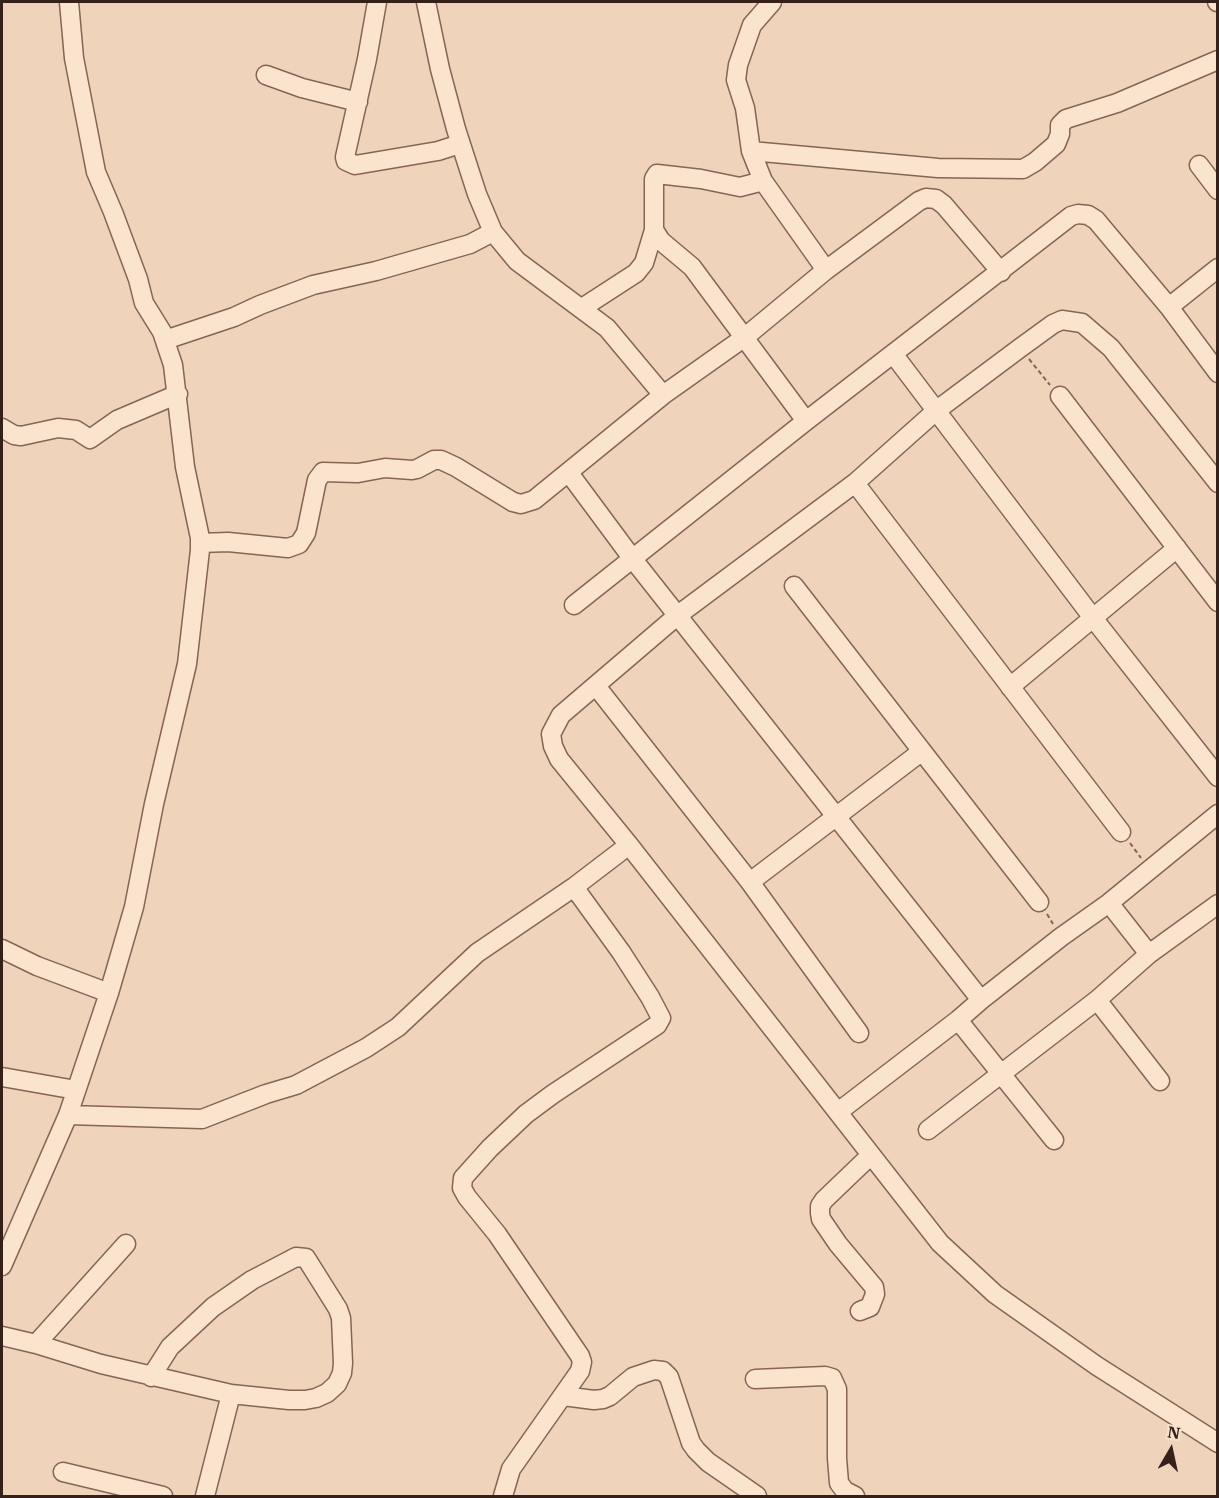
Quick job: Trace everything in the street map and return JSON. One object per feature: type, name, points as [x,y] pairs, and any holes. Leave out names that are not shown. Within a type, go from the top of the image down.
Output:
[{"type":"street","points":[[2,1266],[68,1115],[109,993],[134,908],[154,804],[187,664],[200,543],[185,467],[173,365],[165,340],[144,303],[138,279],[96,172],[74,58],[69,2]]},
{"type":"street","points":[[377,2],[345,157],[348,164],[355,165],[427,153],[460,144]]},
{"type":"street","points":[[426,2],[440,69],[460,144],[493,232],[518,261],[607,328],[663,395]]},
{"type":"street","points":[[772,2],[752,25],[736,72],[736,80],[748,119],[751,151],[763,181],[826,270]]},
{"type":"street","points":[[751,151],[938,168],[1023,169],[1056,144],[1060,134],[1060,124],[1066,119],[1117,103],[1218,60]]},
{"type":"street","points":[[266,75],[302,88],[358,102]]},
{"type":"street","points":[[1199,165],[1218,190]]},
{"type":"street","points":[[582,308],[636,273],[644,263],[654,230],[654,179],[657,174],[701,179],[740,188],[763,181]]},
{"type":"street","points":[[200,543],[228,542],[288,548],[299,544],[306,532],[317,480],[323,472],[358,473],[386,468],[412,470],[434,460],[441,460],[513,502],[521,504],[534,500],[663,395],[744,337],[826,270],[919,201],[930,198],[944,205],[1001,272]]},
{"type":"street","points":[[574,605],[1064,221],[1078,214],[1088,215],[1096,220],[1169,307],[1218,373]]},
{"type":"street","points":[[654,230],[661,241],[692,267],[806,422]]},
{"type":"street","points":[[165,340],[205,328],[314,285],[376,272],[470,244],[493,232]]},
{"type":"street","points":[[1169,307],[1218,268]]},
{"type":"street","points":[[1218,483],[1111,348],[1092,329],[1082,323],[1062,320],[1053,324],[937,410],[855,483],[678,615],[561,715],[554,724],[551,734],[559,759],[629,845],[940,1243],[980,1282],[1097,1366],[1218,1443]]},
{"type":"street","points":[[894,356],[1093,618],[1218,777]]},
{"type":"street","points":[[2,428],[21,436],[58,428],[76,430],[90,439],[117,420],[178,394]]},
{"type":"street","points":[[1060,396],[1218,602]]},
{"type":"street","points":[[569,473],[632,558],[981,1000]]},
{"type":"street","points":[[855,483],[1121,832]]},
{"type":"street","points":[[1010,687],[1177,548]]},
{"type":"street","points":[[794,586],[1039,902]]},
{"type":"street","points":[[596,686],[750,882],[859,1033]]},
{"type":"street","points":[[750,882],[921,752]]},
{"type":"street","points":[[838,1112],[1061,937],[1109,903],[1218,814]]},
{"type":"street","points":[[68,1115],[202,1119],[296,1085],[366,1048],[398,1027],[477,953],[574,887],[629,845]]},
{"type":"street","points":[[503,1497],[511,1469],[580,1371],[582,1362],[497,1234],[467,1197],[461,1182],[466,1172],[526,1114],[660,1021],[660,1015],[650,997],[574,887]]},
{"type":"street","points":[[1109,903],[1149,954]]},
{"type":"street","points":[[928,1130],[1097,1000],[1149,954],[1218,904]]},
{"type":"street","points":[[2,949],[37,966],[109,993]]},
{"type":"street","points":[[1097,1000],[1160,1082]]},
{"type":"street","points":[[958,1020],[1054,1140]]},
{"type":"street","points":[[2,1077],[76,1090]]},
{"type":"street","points":[[861,1311],[870,1307],[875,1294],[874,1287],[838,1244],[821,1219],[820,1206],[871,1155]]},
{"type":"street","points":[[36,1344],[126,1244]]},
{"type":"street","points":[[2,1336],[151,1377],[231,1394],[305,1400],[327,1393],[337,1384],[342,1373],[341,1318],[338,1309],[306,1258],[296,1257],[252,1280],[213,1307],[170,1347],[151,1377]]},
{"type":"street","points":[[563,1395],[594,1400],[603,1399],[633,1377],[654,1370],[663,1371],[669,1377],[691,1443],[696,1450],[708,1462],[758,1497]]},
{"type":"street","points":[[755,1379],[825,1376],[832,1378],[837,1389],[839,1483],[845,1491],[855,1497]]},
{"type":"street","points":[[205,1497],[231,1394]]},
{"type":"street","points":[[63,1472],[163,1497]]},
{"type":"path","points":[[1020,348],[1060,396]]},
{"type":"path","points":[[1121,832],[1150,869]]},
{"type":"path","points":[[1039,902],[1061,937]]}]
